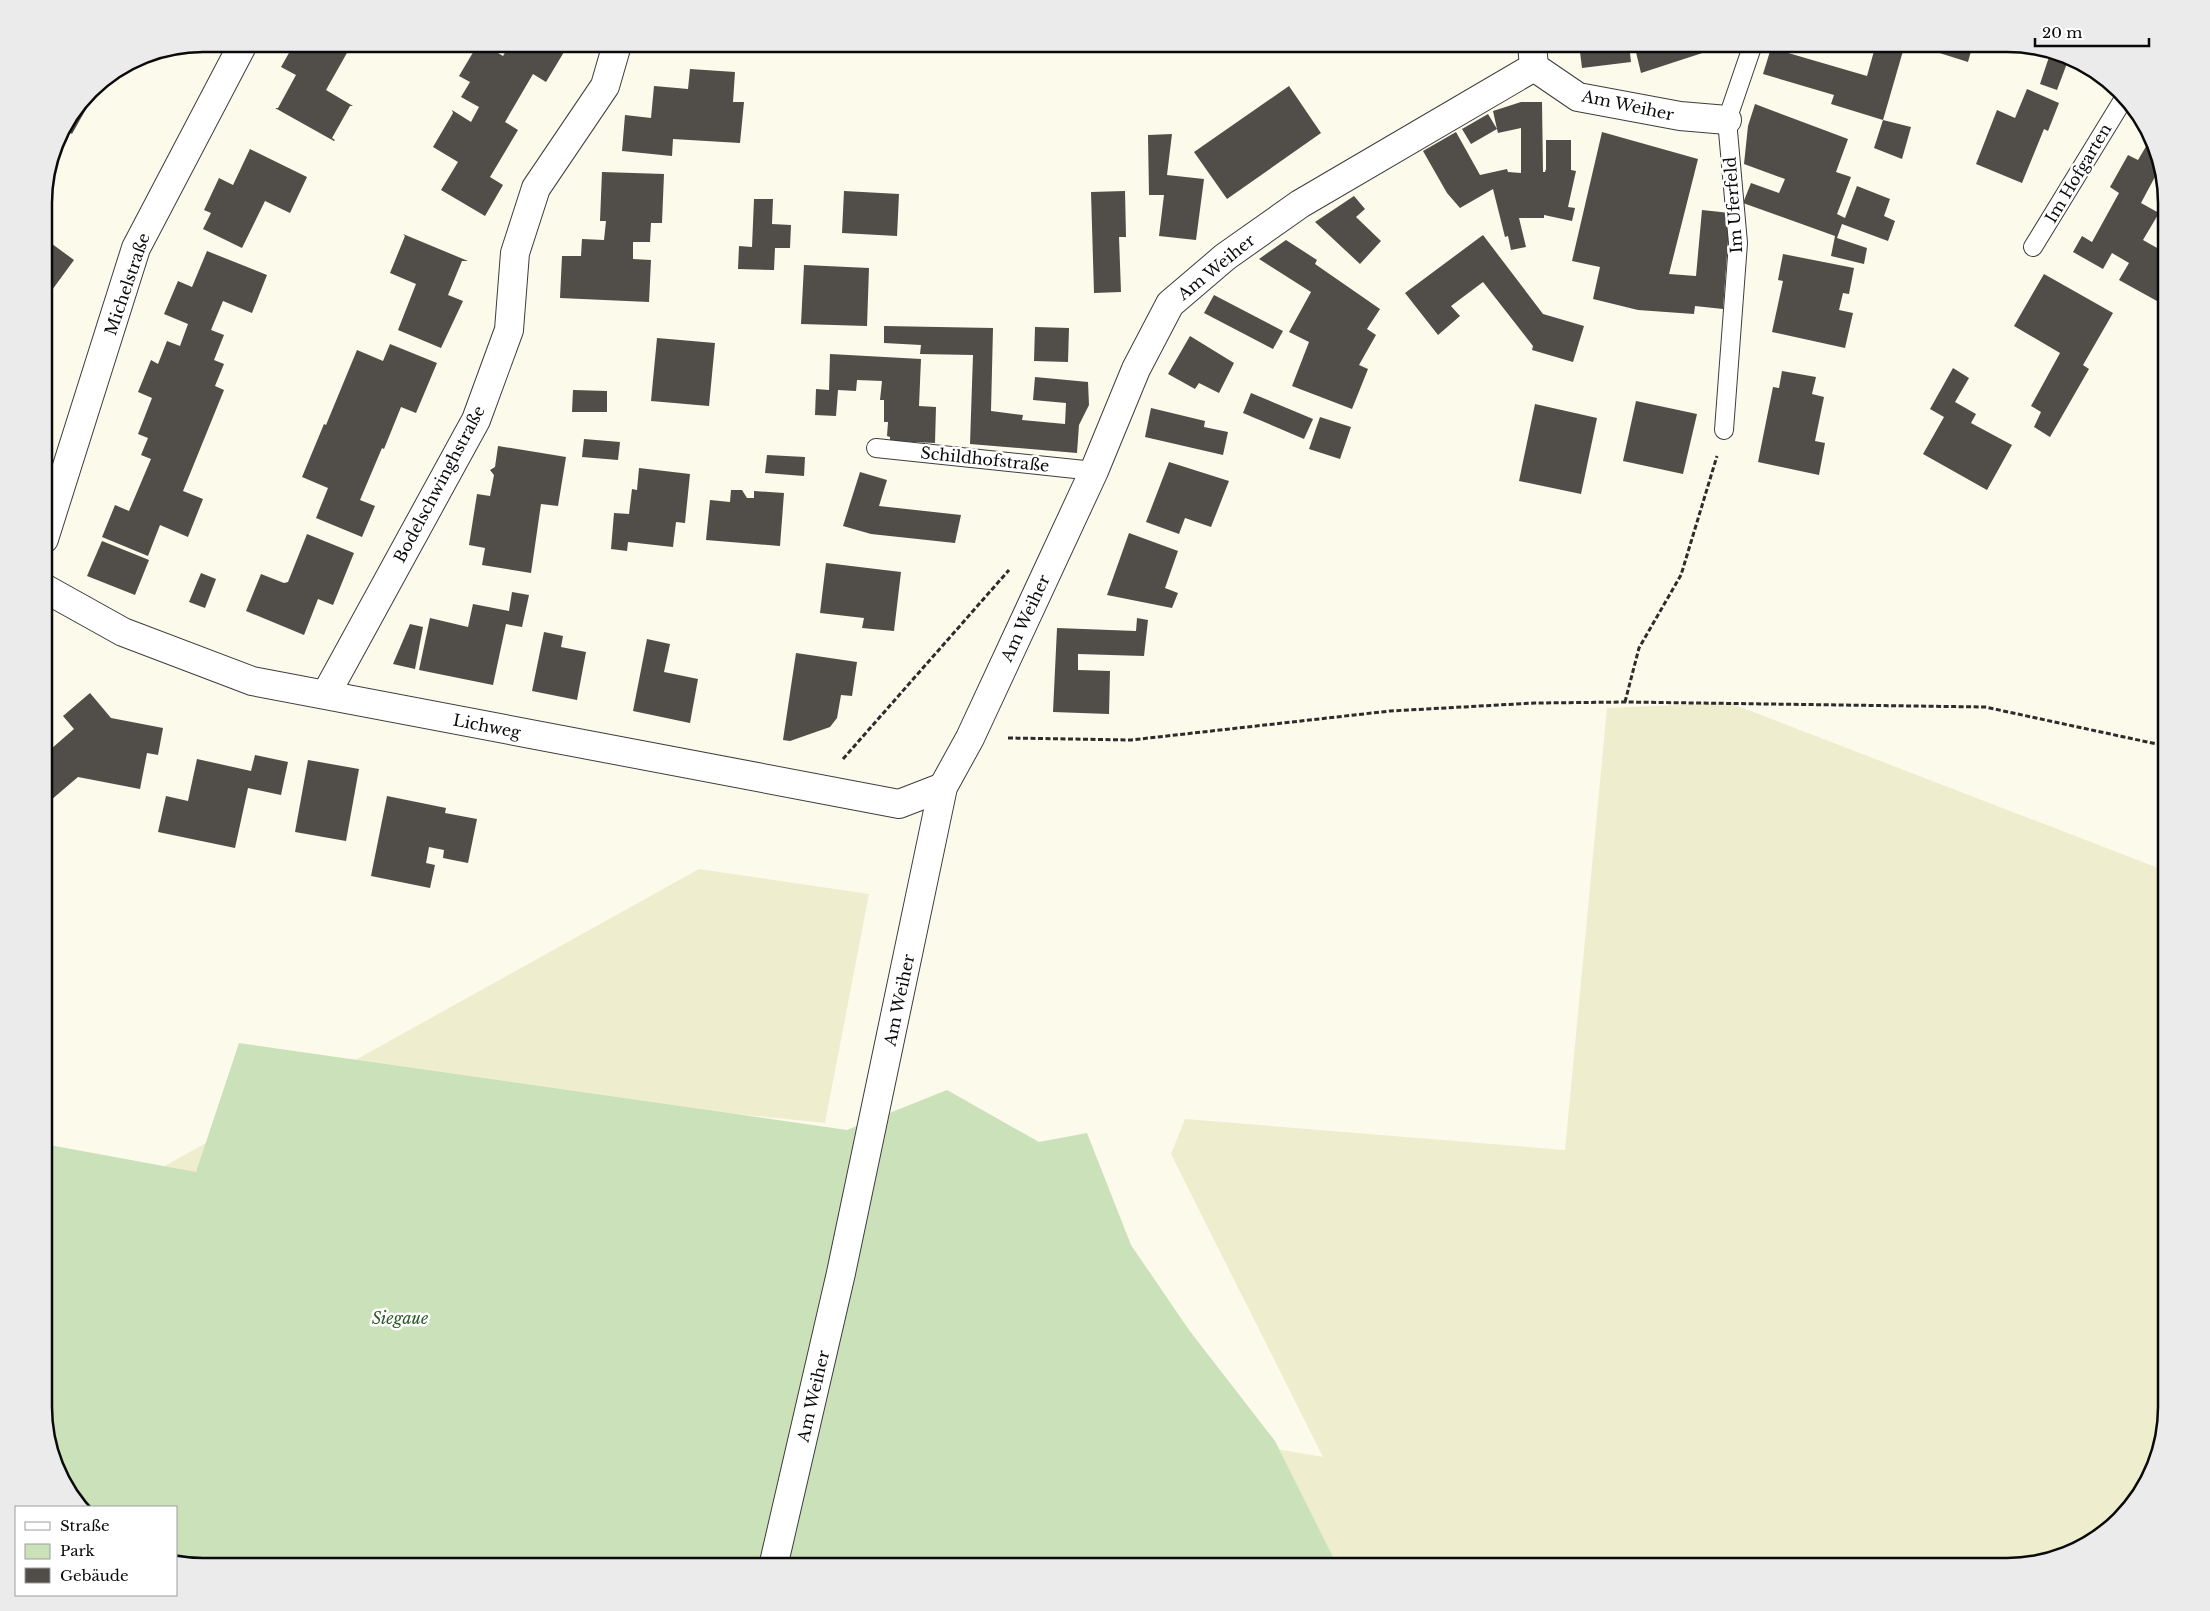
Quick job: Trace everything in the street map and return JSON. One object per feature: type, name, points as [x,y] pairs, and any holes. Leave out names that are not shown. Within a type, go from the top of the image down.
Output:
[{"type":"street","name":"Michelstraße","points":[[53,511],[136,248],[239,52]]},
{"type":"street","name":"Bodelschwinghstraße","points":[[326,694],[476,420],[509,330],[515,253],[536,188],[605,86],[615,52]]},
{"type":"street","name":"Am Weiher","points":[[775,1558],[841,1273],[943,787],[970,738],[1094,471],[1136,369],[1170,304],[1225,257],[1300,204],[1533,55],[1578,97],[1680,116],[1727,120]]},
{"type":"street","name":"Lichweg","points":[[53,593],[123,632],[252,681],[899,804],[943,787]]},
{"type":"lane","name":"Im Uferfeld","points":[[1724,430],[1738,243],[1727,120],[1749,52]]},
{"type":"lane","name":"Im Hofgarten","points":[[2033,247],[2120,105]]},
{"type":"lane","name":"Schildhofstraße","points":[[876,448],[1094,471]]},
{"type":"path","points":[[1625,702],[1639,648],[1682,575],[1724,430]]},
{"type":"path","points":[[816,789],[1010,568]]},
{"type":"path","points":[[970,738],[1131,740],[1390,711],[1625,702],[1985,708],[2158,744]]},
{"type":"green space","points":[[1730,703],[2158,868],[2158,1408],[2155,1437],[2150,1456],[2137,1483],[2126,1500],[2106,1521],[2074,1543],[2036,1556],[2007,1558],[933,1558],[970,1396],[1323,1457],[1171,1154],[1185,1119],[1565,1150],[1607,708]]},
{"type":"green space","points":[[699,869],[869,894],[825,1123],[571,1097],[210,1558],[178,1556],[178,1506],[89,1506],[64,1466],[55,1437],[53,1418],[53,1228]]},
{"type":"green space","name":"Siegaue","points":[[239,1043],[847,1130],[947,1090],[1039,1142],[1087,1133],[1131,1245],[1189,1330],[1275,1441],[1334,1558],[203,1558],[178,1556],[178,1506],[89,1506],[64,1466],[58,1447],[53,1418],[53,1146],[196,1172]]},
{"type":"building","points":[[289,52],[347,52],[326,90],[353,106],[350,106],[332,138],[334,141],[275,108],[278,108],[296,75],[281,67]]},
{"type":"building","points":[[473,52],[496,52],[503,56],[505,52],[564,52],[546,82],[533,74],[505,122],[518,130],[490,177],[503,185],[485,216],[441,190],[458,162],[433,147],[453,113],[452,110],[471,122],[479,107],[461,97],[470,82],[459,76]]},
{"type":"building","points":[[1580,52],[1630,52],[1631,62],[1582,68]]},
{"type":"building","points":[[1636,52],[1705,52],[1641,73]]},
{"type":"building","points":[[1770,52],[1785,52],[1867,76],[1874,52],[1903,52],[1883,120],[1831,104],[1834,95],[1763,74]]},
{"type":"building","points":[[1936,52],[1971,52],[1968,62]]},
{"type":"building","points":[[2048,59],[2066,65],[2057,90],[2040,84]]},
{"type":"building","points":[[690,69],[735,72],[733,102],[744,102],[740,143],[673,139],[672,156],[622,151],[625,115],[651,118],[654,86],[688,89]]},
{"type":"building","points":[[1289,86],[1321,133],[1227,199],[1194,152]]},
{"type":"building","points":[[2027,89],[2059,103],[2048,131],[2044,129],[2022,183],[1976,164],[1997,110],[2015,118]]},
{"type":"building","points":[[1521,102],[1542,102],[1543,172],[1546,169],[1546,140],[1571,140],[1571,170],[1576,171],[1568,207],[1575,208],[1572,221],[1544,215],[1544,218],[1519,218],[1526,247],[1511,250],[1508,236],[1505,237],[1493,189],[1460,208],[1447,193],[1423,151],[1456,132],[1480,175],[1507,169],[1508,172],[1521,173],[1521,128],[1498,133],[1493,111]]},
{"type":"building","points":[[1755,104],[1848,139],[1836,172],[1851,177],[1837,214],[1845,218],[1857,186],[1890,199],[1884,216],[1895,221],[1888,241],[1842,224],[1837,238],[1867,248],[1864,264],[1831,256],[1835,236],[1743,203],[1751,183],[1779,193],[1785,179],[1744,164],[1748,126]]},
{"type":"building","points":[[86,108],[72,134],[70,133]]},
{"type":"building","points":[[1488,114],[1497,129],[1471,144],[1462,129]]},
{"type":"building","points":[[1883,120],[1911,127],[1902,159],[1874,148]]},
{"type":"building","points":[[1602,132],[1698,159],[1669,274],[1696,276],[1702,210],[1730,213],[1723,309],[1695,306],[1694,314],[1638,310],[1593,299],[1600,267],[1572,261]]},
{"type":"building","points":[[1172,134],[1167,175],[1204,179],[1196,240],[1159,236],[1164,195],[1149,195],[1148,135]]},
{"type":"building","points":[[2146,146],[2155,176],[2141,203],[2158,212],[2158,215],[2143,240],[2158,248],[2158,302],[2119,280],[2129,263],[2112,253],[2103,269],[2073,252],[2082,236],[2092,242],[2119,193],[2110,187],[2128,155],[2138,160]]},
{"type":"building","points":[[250,149],[307,177],[290,213],[265,201],[242,248],[203,229],[211,213],[204,210],[219,178],[233,185]]},
{"type":"building","points":[[602,172],[664,174],[662,223],[651,223],[650,242],[633,242],[633,259],[651,260],[649,302],[560,298],[562,256],[581,256],[582,239],[604,240],[606,221],[600,221]]},
{"type":"building","points":[[844,191],[899,194],[897,236],[842,233]]},
{"type":"building","points":[[1125,191],[1126,237],[1119,237],[1121,292],[1094,293],[1091,192]]},
{"type":"building","points":[[1354,196],[1365,209],[1356,217],[1381,241],[1360,264],[1315,222]]},
{"type":"building","points":[[754,199],[773,199],[772,224],[791,225],[790,248],[775,248],[774,270],[738,269],[739,246],[752,247]]},
{"type":"building","points":[[403,234],[468,261],[462,261],[448,295],[463,301],[441,348],[398,330],[416,284],[390,273],[405,236]]},
{"type":"building","points":[[1483,235],[1543,314],[1584,326],[1573,362],[1532,350],[1533,346],[1483,282],[1451,306],[1460,316],[1438,335],[1405,293]]},
{"type":"building","points":[[1286,240],[1317,260],[1315,264],[1380,309],[1367,329],[1376,335],[1359,365],[1368,369],[1352,409],[1292,386],[1309,342],[1289,332],[1311,292],[1259,259]]},
{"type":"building","points":[[53,245],[74,260],[53,289]]},
{"type":"building","points":[[207,251],[267,275],[252,313],[223,301],[211,330],[224,335],[214,360],[224,364],[215,386],[224,390],[183,491],[203,499],[188,537],[160,525],[148,556],[102,537],[115,505],[129,511],[151,459],[141,455],[148,438],[138,434],[152,398],[138,392],[151,360],[158,364],[167,341],[180,346],[188,324],[164,314],[178,281],[192,287]]},
{"type":"building","points":[[1783,254],[1854,268],[1849,294],[1843,293],[1839,310],[1853,313],[1845,348],[1772,332],[1783,281],[1778,280]]},
{"type":"building","points":[[804,265],[869,268],[867,326],[801,324]]},
{"type":"building","points":[[2044,274],[2113,313],[2083,365],[2089,369],[2050,437],[2034,427],[2041,412],[2031,406],[2060,353],[2014,326]]},
{"type":"building","points":[[1214,295],[1283,331],[1273,349],[1204,313]]},
{"type":"building","points":[[884,326],[993,328],[991,411],[1023,415],[1022,420],[1065,424],[1066,403],[1033,400],[1035,377],[1088,382],[1089,405],[1079,425],[1077,453],[970,444],[973,355],[920,354],[921,345],[884,343]]},
{"type":"building","points":[[1035,327],[1069,328],[1068,362],[1034,361]]},
{"type":"building","points":[[1190,336],[1234,363],[1219,393],[1199,383],[1195,389],[1168,374]]},
{"type":"building","points":[[657,338],[715,343],[709,406],[651,401]]},
{"type":"building","points":[[390,344],[437,363],[416,413],[401,407],[384,449],[382,448],[360,500],[375,506],[362,537],[316,518],[328,488],[302,477],[357,350],[383,361]]},
{"type":"building","points":[[830,354],[921,359],[919,406],[936,407],[935,443],[890,441],[890,437],[887,436],[888,422],[884,422],[884,400],[880,400],[882,381],[857,380],[856,391],[838,390],[836,416],[815,415],[816,389],[829,390]]},
{"type":"building","points":[[1953,368],[1969,378],[1955,402],[1976,414],[1971,423],[2012,445],[1987,490],[1923,454],[1944,417],[1930,409]]},
{"type":"building","points":[[1782,371],[1816,377],[1812,394],[1824,397],[1815,441],[1825,443],[1819,475],[1758,462],[1773,387],[1779,388]]},
{"type":"building","points":[[573,390],[607,391],[607,412],[572,412]]},
{"type":"building","points":[[1251,393],[1313,419],[1304,439],[1243,413]]},
{"type":"building","points":[[1636,401],[1697,414],[1683,474],[1623,461]]},
{"type":"building","points":[[1535,404],[1597,418],[1581,494],[1519,481]]},
{"type":"building","points":[[1151,408],[1205,421],[1204,427],[1228,432],[1223,455],[1145,437]]},
{"type":"building","points":[[1320,417],[1351,427],[1340,459],[1309,449]]},
{"type":"building","points":[[584,439],[620,442],[618,460],[582,457]]},
{"type":"building","points":[[498,446],[566,457],[558,506],[541,504],[531,573],[482,565],[485,548],[469,545],[477,494],[490,496],[494,475],[490,470],[495,467]]},
{"type":"building","points":[[767,455],[805,457],[804,476],[765,473]]},
{"type":"building","points":[[1169,462],[1229,481],[1211,527],[1185,518],[1179,534],[1146,522]]},
{"type":"building","points":[[639,468],[690,474],[685,523],[676,522],[673,547],[628,542],[627,551],[611,549],[614,513],[629,514],[632,489],[637,490]]},
{"type":"building","points":[[860,472],[887,480],[879,506],[961,515],[955,543],[871,534],[843,526]]},
{"type":"building","points":[[731,490],[742,490],[747,498],[754,498],[754,491],[784,493],[780,546],[706,540],[710,500],[730,502]]},
{"type":"building","points":[[1129,533],[1178,551],[1165,588],[1178,593],[1172,608],[1107,595]]},
{"type":"building","points":[[307,534],[354,553],[333,605],[318,599],[304,635],[246,611],[261,574],[284,583],[288,582]]},
{"type":"building","points":[[102,541],[149,560],[135,595],[87,576]]},
{"type":"building","points":[[826,563],[901,572],[894,631],[862,628],[864,618],[820,613]]},
{"type":"building","points":[[201,573],[216,579],[205,608],[189,602]]},
{"type":"building","points":[[512,592],[529,595],[522,627],[506,624],[493,685],[419,670],[430,618],[468,627],[473,604],[509,611]]},
{"type":"building","points":[[1137,618],[1148,620],[1144,656],[1078,654],[1078,670],[1110,671],[1109,714],[1053,712],[1057,628],[1136,631]]},
{"type":"building","points":[[410,624],[423,627],[415,669],[393,664]]},
{"type":"building","points":[[544,632],[563,636],[561,647],[586,652],[577,700],[532,691]]},
{"type":"building","points":[[647,639],[670,644],[664,672],[698,679],[690,723],[633,711]]},
{"type":"building","points":[[796,653],[857,662],[852,696],[841,695],[837,718],[830,727],[790,741],[783,740]]},
{"type":"building","points":[[90,693],[111,718],[163,728],[158,755],[147,753],[140,789],[78,777],[53,798],[53,747],[74,729],[63,716]]},
{"type":"building","points":[[255,755],[288,762],[281,795],[248,788],[235,848],[158,832],[166,796],[188,801],[197,759],[251,771]]},
{"type":"building","points":[[308,760],[359,769],[346,841],[295,832]]},
{"type":"building","points":[[387,796],[446,808],[445,813],[477,819],[468,863],[443,858],[444,850],[429,847],[426,863],[435,865],[430,888],[371,876]]}]
